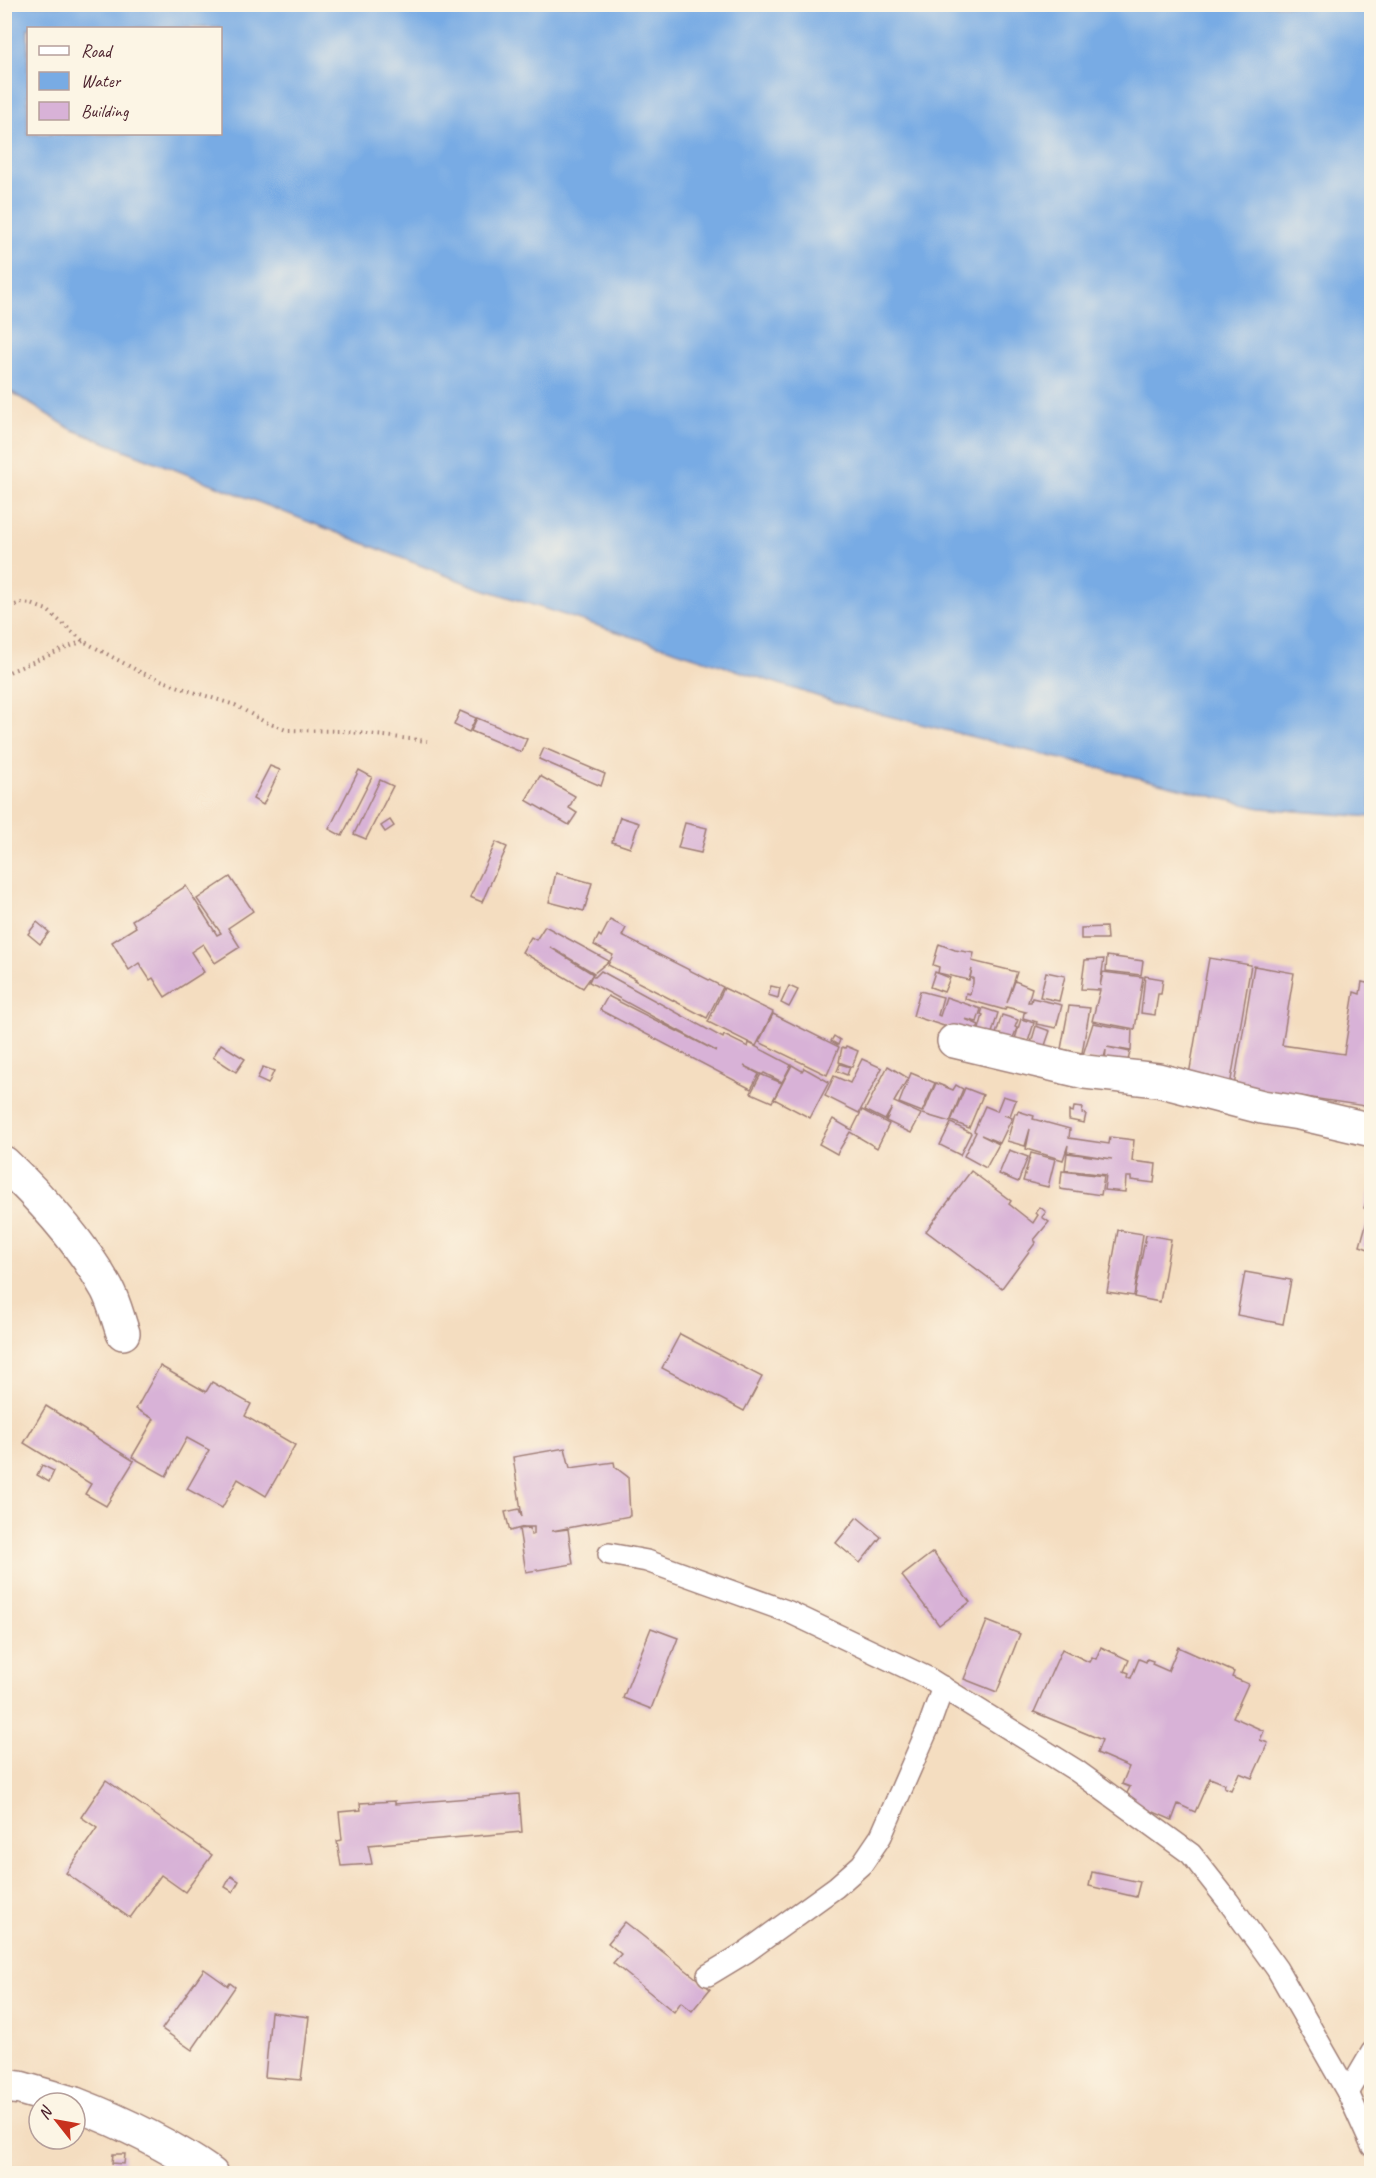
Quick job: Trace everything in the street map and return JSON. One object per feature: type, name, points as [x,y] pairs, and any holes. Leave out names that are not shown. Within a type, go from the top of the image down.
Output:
[{"type":"street","points":[[954,1041],[1084,1072],[1158,1080],[1262,1107],[1371,1130]]},
{"type":"street","points":[[4,1163],[40,1198],[79,1247],[107,1290],[123,1333]]},
{"type":"street","points":[[4,2086],[30,2091]]},
{"type":"street","points":[[87,2109],[123,2122],[164,2143],[211,2174]]},
{"type":"lane","points":[[609,1554],[647,1561],[789,1612],[943,1687],[1077,1771],[1191,1854],[1277,1969],[1348,2093],[1371,2146]]},
{"type":"lane","points":[[708,1975],[746,1952],[836,1887],[862,1864],[881,1836],[929,1726],[943,1687]]},
{"type":"lane","points":[[1348,2093],[1371,2052]]},
{"type":"path","points":[[4,609],[21,603],[47,610],[84,641],[140,672],[235,705],[263,722],[286,730],[342,731],[427,741]]},
{"type":"path","points":[[4,674],[84,641]]},
{"type":"water","points":[[4,5],[1371,5],[1371,817],[1260,808],[848,706],[471,585],[71,429],[5,388]]},
{"type":"building","points":[[460,711],[476,718],[469,732],[454,725]]},
{"type":"building","points":[[477,718],[527,739],[521,752],[471,731]]},
{"type":"building","points":[[544,748],[605,774],[601,786],[539,759]]},
{"type":"building","points":[[270,766],[280,770],[263,805],[253,799]]},
{"type":"building","points":[[359,770],[372,777],[342,836],[329,829]]},
{"type":"building","points":[[540,776],[575,796],[569,808],[577,813],[569,825],[526,800]]},
{"type":"building","points":[[380,780],[393,786],[366,839],[354,834]]},
{"type":"building","points":[[620,817],[639,823],[630,848],[612,842]]},
{"type":"building","points":[[390,820],[394,826],[385,832],[381,826]]},
{"type":"building","points":[[685,823],[707,828],[701,853],[678,848]]},
{"type":"building","points":[[496,842],[507,847],[482,902],[470,897]]},
{"type":"building","points":[[556,873],[592,883],[584,911],[549,902]]},
{"type":"building","points":[[230,877],[253,911],[228,928],[240,947],[215,963],[203,944],[191,952],[204,972],[165,997],[153,978],[150,980],[139,963],[129,970],[112,942],[136,927],[132,920],[186,886],[217,935],[221,933],[197,899]]},
{"type":"building","points":[[610,920],[626,928],[622,936],[723,987],[707,1018],[608,965],[613,955],[594,945]]},
{"type":"building","points":[[37,922],[49,932],[40,944],[28,934]]},
{"type":"building","points":[[545,926],[609,961],[594,973],[550,947],[593,974],[583,988],[522,952],[531,937],[536,940]]},
{"type":"building","points":[[1106,927],[1107,939],[1081,939],[1081,928]]},
{"type":"building","points":[[939,944],[955,950],[974,953],[972,961],[1017,972],[1007,1003],[1015,981],[1032,988],[1028,1002],[1031,1002],[1032,998],[1062,1005],[1056,1028],[1036,1024],[1037,1022],[1023,1018],[1026,1012],[1006,1007],[1005,1010],[965,999],[966,993],[970,994],[973,983],[973,978],[970,978],[972,969],[969,980],[938,973],[939,967],[933,965]]},
{"type":"building","points":[[1107,956],[1143,961],[1141,975],[1106,971]]},
{"type":"building","points":[[1209,958],[1251,965],[1230,1086],[1189,1075]]},
{"type":"building","points":[[1104,959],[1100,986],[1103,972],[1143,977],[1135,1029],[1092,1021],[1100,990],[1081,989],[1085,960]]},
{"type":"building","points":[[1254,966],[1294,973],[1282,1045],[1344,1054],[1354,992],[1360,994],[1362,982],[1371,984],[1371,1107],[1234,1086]]},
{"type":"building","points":[[601,971],[723,1038],[724,1035],[748,1047],[749,1043],[791,1065],[782,1082],[764,1073],[762,1075],[782,1083],[772,1102],[751,1093],[761,1074],[744,1066],[759,1074],[751,1089],[600,1010],[608,996],[716,1051],[589,982],[592,975],[595,977]]},
{"type":"building","points":[[935,972],[950,978],[944,992],[930,987]]},
{"type":"building","points":[[1046,972],[1065,976],[1059,1001],[1040,997]]},
{"type":"building","points":[[1145,976],[1163,979],[1155,1015],[1141,1013]]},
{"type":"building","points":[[771,986],[780,988],[778,998],[768,995]]},
{"type":"building","points":[[789,986],[798,990],[789,1007],[781,1003]]},
{"type":"building","points":[[724,988],[773,1012],[756,1046],[708,1022]]},
{"type":"building","points":[[920,991],[943,997],[938,1015],[940,1016],[946,997],[981,1009],[977,1022],[965,1019],[979,1025],[975,1036],[913,1016]]},
{"type":"building","points":[[1069,1006],[1090,1008],[1082,1053],[1061,1049]]},
{"type":"building","points":[[983,1008],[998,1013],[990,1040],[977,1036]]},
{"type":"building","points":[[773,1014],[839,1047],[827,1075],[759,1042]]},
{"type":"building","points":[[1002,1015],[1018,1020],[1010,1045],[994,1040]]},
{"type":"building","points":[[1021,1019],[1034,1023],[1027,1045],[1014,1042]]},
{"type":"building","points":[[1093,1023],[1132,1030],[1131,1051],[1107,1047],[1130,1052],[1127,1065],[1105,1061],[1106,1050],[1103,1062],[1082,1058]]},
{"type":"building","points":[[1036,1026],[1050,1031],[1042,1054],[1029,1050]]},
{"type":"building","points":[[834,1036],[840,1040],[838,1045],[831,1041]]},
{"type":"building","points":[[221,1044],[245,1059],[236,1072],[213,1057]]},
{"type":"building","points":[[846,1046],[858,1051],[852,1067],[839,1062],[842,1047]]},
{"type":"building","points":[[862,1059],[882,1068],[859,1113],[825,1096],[834,1076],[850,1083]]},
{"type":"building","points":[[840,1064],[850,1067],[847,1075],[837,1071]]},
{"type":"building","points":[[792,1065],[802,1071],[804,1068],[829,1082],[810,1118],[774,1099]]},
{"type":"building","points":[[888,1066],[908,1078],[894,1102],[921,1114],[911,1133],[886,1121],[892,1108],[885,1120],[865,1110]]},
{"type":"building","points":[[263,1067],[274,1071],[268,1084],[257,1079]]},
{"type":"building","points":[[911,1073],[935,1083],[922,1112],[899,1103]]},
{"type":"building","points":[[936,1083],[953,1090],[956,1085],[963,1089],[950,1122],[923,1114]]},
{"type":"building","points":[[965,1088],[983,1095],[969,1128],[951,1121]]},
{"type":"building","points":[[1003,1096],[1016,1100],[1010,1116],[1004,1115],[1012,1118],[1000,1143],[981,1135],[999,1144],[986,1168],[964,1156],[985,1106],[997,1111]]},
{"type":"building","points":[[1074,1107],[1083,1108],[1082,1113],[1086,1114],[1084,1123],[1069,1120],[1069,1111],[1073,1112]]},
{"type":"building","points":[[862,1110],[889,1124],[877,1148],[850,1132],[837,1154],[819,1144],[833,1119],[852,1130]]},
{"type":"building","points":[[1018,1111],[1034,1116],[1033,1119],[1070,1129],[1069,1138],[1109,1144],[1110,1137],[1134,1140],[1132,1161],[1156,1164],[1154,1183],[1131,1180],[1131,1177],[1126,1177],[1125,1192],[1104,1190],[1106,1175],[1065,1170],[1067,1153],[1112,1159],[1067,1152],[1068,1145],[1063,1160],[1026,1149],[1030,1129],[1025,1146],[1007,1141],[1015,1113],[1017,1114]]},
{"type":"building","points":[[951,1123],[971,1133],[960,1155],[940,1145]]},
{"type":"building","points":[[1009,1150],[1028,1157],[1018,1182],[999,1174]]},
{"type":"building","points":[[1031,1153],[1055,1159],[1048,1187],[1023,1181]]},
{"type":"building","points":[[971,1171],[1011,1201],[1009,1204],[1033,1223],[1040,1207],[1046,1212],[1042,1217],[1049,1222],[1002,1288],[926,1231]]},
{"type":"building","points":[[1062,1171],[1104,1176],[1101,1195],[1060,1189]]},
{"type":"building","points":[[1371,1187],[1371,1213],[1364,1208]]},
{"type":"building","points":[[1369,1214],[1371,1215],[1371,1250],[1360,1246]]},
{"type":"building","points":[[1118,1230],[1143,1234],[1134,1296],[1107,1292]]},
{"type":"building","points":[[1146,1235],[1171,1239],[1160,1302],[1134,1297]]},
{"type":"building","points":[[1245,1272],[1291,1280],[1283,1324],[1237,1315]]},
{"type":"building","points":[[680,1334],[762,1377],[744,1411],[662,1368]]},
{"type":"building","points":[[160,1366],[206,1392],[212,1382],[251,1404],[245,1416],[295,1445],[266,1496],[238,1479],[222,1508],[187,1489],[209,1450],[187,1438],[166,1476],[132,1457],[154,1419],[136,1409]]},
{"type":"building","points":[[46,1406],[134,1461],[106,1506],[85,1494],[91,1484],[24,1443]]},
{"type":"building","points":[[565,1448],[570,1468],[614,1462],[615,1467],[628,1477],[630,1516],[552,1531],[568,1529],[573,1564],[526,1572],[519,1529],[530,1528],[531,1535],[534,1534],[534,1527],[524,1527],[510,1531],[505,1512],[519,1509],[522,1517],[513,1457]]},
{"type":"building","points":[[42,1465],[54,1471],[49,1482],[37,1475]]},
{"type":"building","points":[[857,1517],[881,1537],[860,1563],[836,1543]]},
{"type":"building","points":[[933,1552],[970,1602],[939,1625],[902,1576]]},
{"type":"building","points":[[987,1621],[1020,1634],[997,1692],[964,1679]]},
{"type":"building","points":[[651,1628],[678,1638],[651,1709],[623,1698]]},
{"type":"building","points":[[1101,1647],[1129,1660],[1124,1671],[1129,1673],[1128,1676],[1131,1678],[1139,1659],[1146,1662],[1147,1659],[1153,1661],[1152,1664],[1168,1671],[1178,1647],[1234,1672],[1232,1677],[1248,1684],[1233,1717],[1264,1731],[1260,1740],[1268,1743],[1252,1778],[1239,1773],[1231,1790],[1224,1787],[1225,1784],[1210,1778],[1195,1812],[1178,1804],[1172,1820],[1124,1799],[1130,1787],[1122,1784],[1129,1767],[1097,1753],[1102,1740],[1034,1712],[1062,1649],[1089,1662],[1092,1657],[1096,1659]]},
{"type":"building","points":[[106,1780],[212,1855],[185,1892],[161,1875],[130,1918],[66,1873],[97,1828],[81,1817]]},
{"type":"building","points":[[519,1794],[522,1832],[368,1845],[372,1864],[341,1866],[337,1841],[342,1840],[339,1812],[361,1810],[360,1803],[395,1801],[395,1804]]},
{"type":"building","points":[[1092,1872],[1140,1882],[1136,1897],[1089,1886]]},
{"type":"building","points":[[231,1876],[239,1881],[233,1892],[225,1887]]},
{"type":"building","points":[[625,1922],[710,1989],[692,2011],[681,2002],[674,2012],[613,1963],[621,1954],[608,1943]]},
{"type":"building","points":[[204,1969],[228,1986],[230,1983],[235,1987],[192,2050],[162,2029]]},
{"type":"building","points":[[271,2012],[309,2017],[301,2080],[265,2077]]},
{"type":"building","points":[[113,2154],[125,2154],[124,2164],[112,2163]]}]
